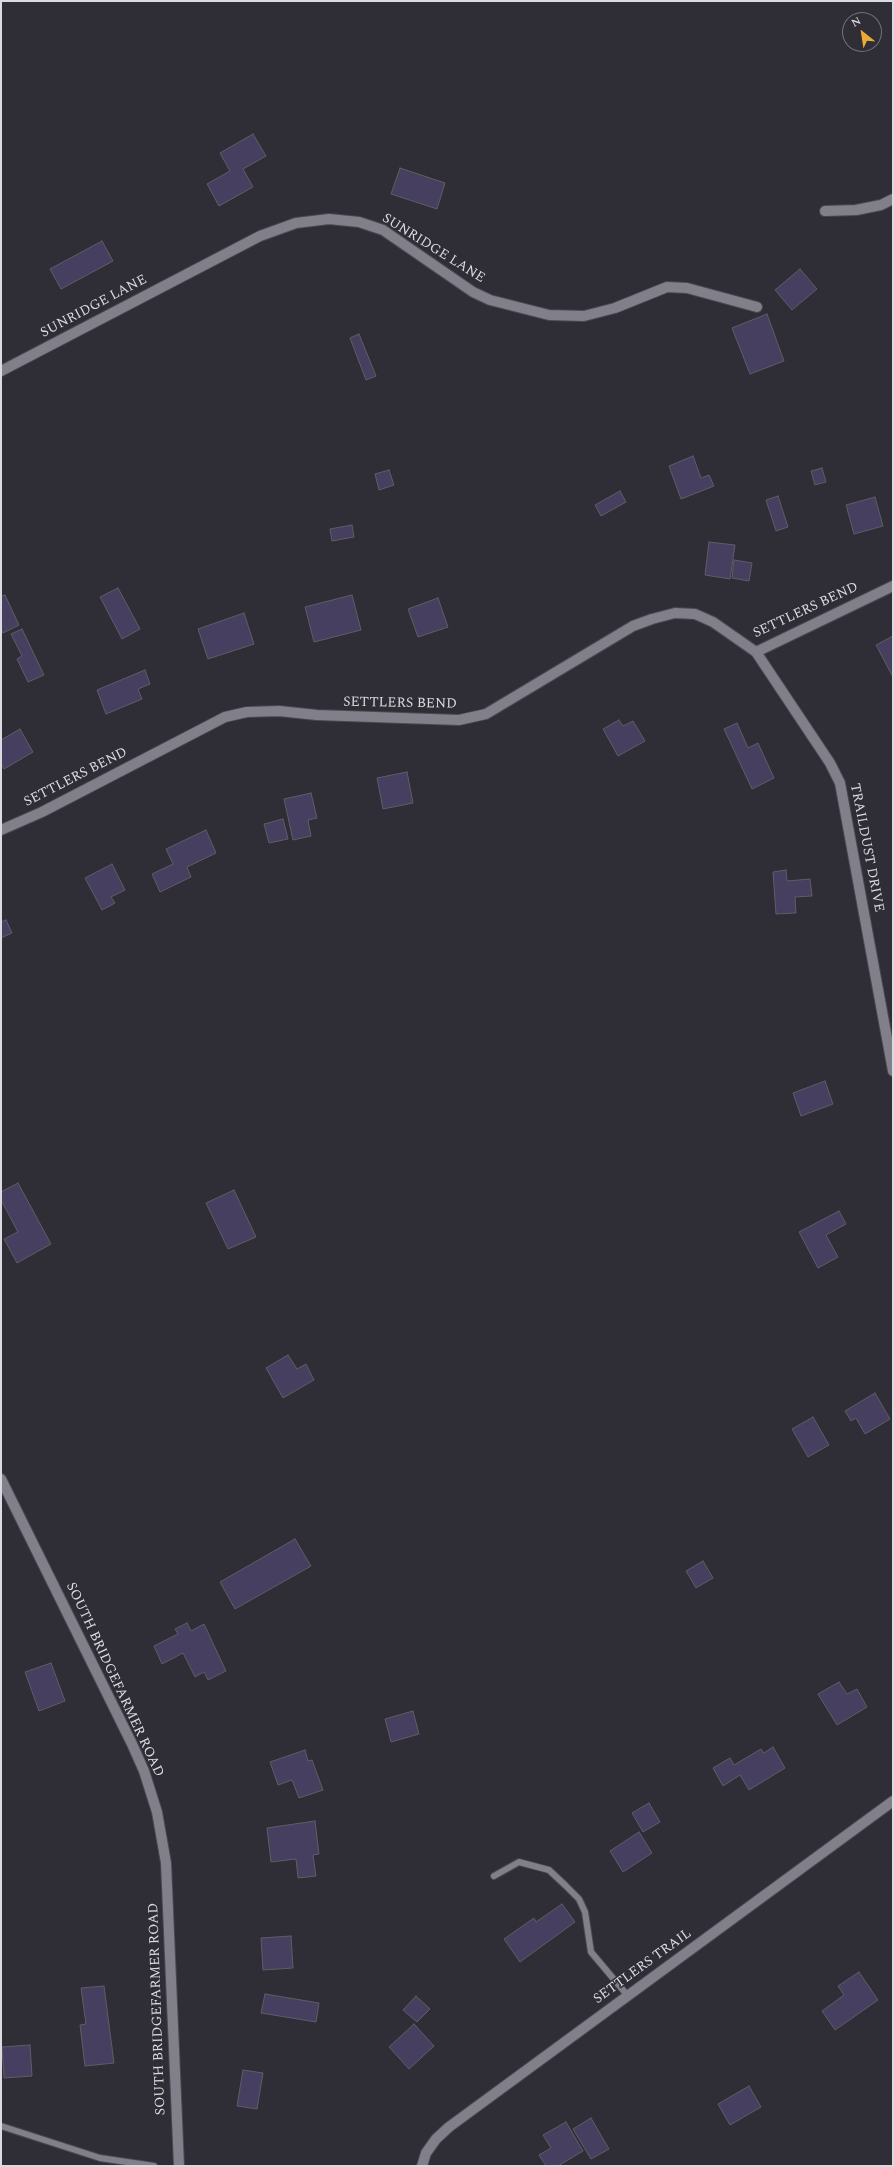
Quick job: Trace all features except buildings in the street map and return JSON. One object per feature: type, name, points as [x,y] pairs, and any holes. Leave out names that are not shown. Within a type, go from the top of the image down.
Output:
[{"type":"street","points":[[825,211],[856,210],[881,205],[893,199]]},
{"type":"street","name":"SUNRIDGE LANE","points":[[1,371],[260,236],[296,223],[329,219],[359,222],[383,230],[473,292],[490,300],[549,315],[584,316],[615,308],[667,287],[687,288],[757,308]]},
{"type":"street","name":"SETTLERS BEND","points":[[1,830],[42,812],[226,717],[247,712],[279,711],[317,715],[459,720],[486,714],[633,626],[675,613],[695,614],[713,622],[756,652],[893,586]]},
{"type":"street","name":"TRAILDUST DRIVE","points":[[756,652],[830,763],[840,783],[893,1071]]},
{"type":"street","name":"SOUTH BRIDGEFARMER ROAD","points":[[1,1479],[4,1494],[132,1744],[154,1798],[161,1829],[166,1863],[179,2166]]},
{"type":"street","name":"SETTLERS TRAIL","points":[[422,2166],[426,2153],[436,2139],[449,2127],[893,1801]]},
{"type":"lane","points":[[494,1876],[518,1862],[549,1870],[566,1884],[579,1899],[585,1912],[591,1952],[628,1996]]},
{"type":"lane","points":[[1,2126],[100,2158],[154,2166]]}]
